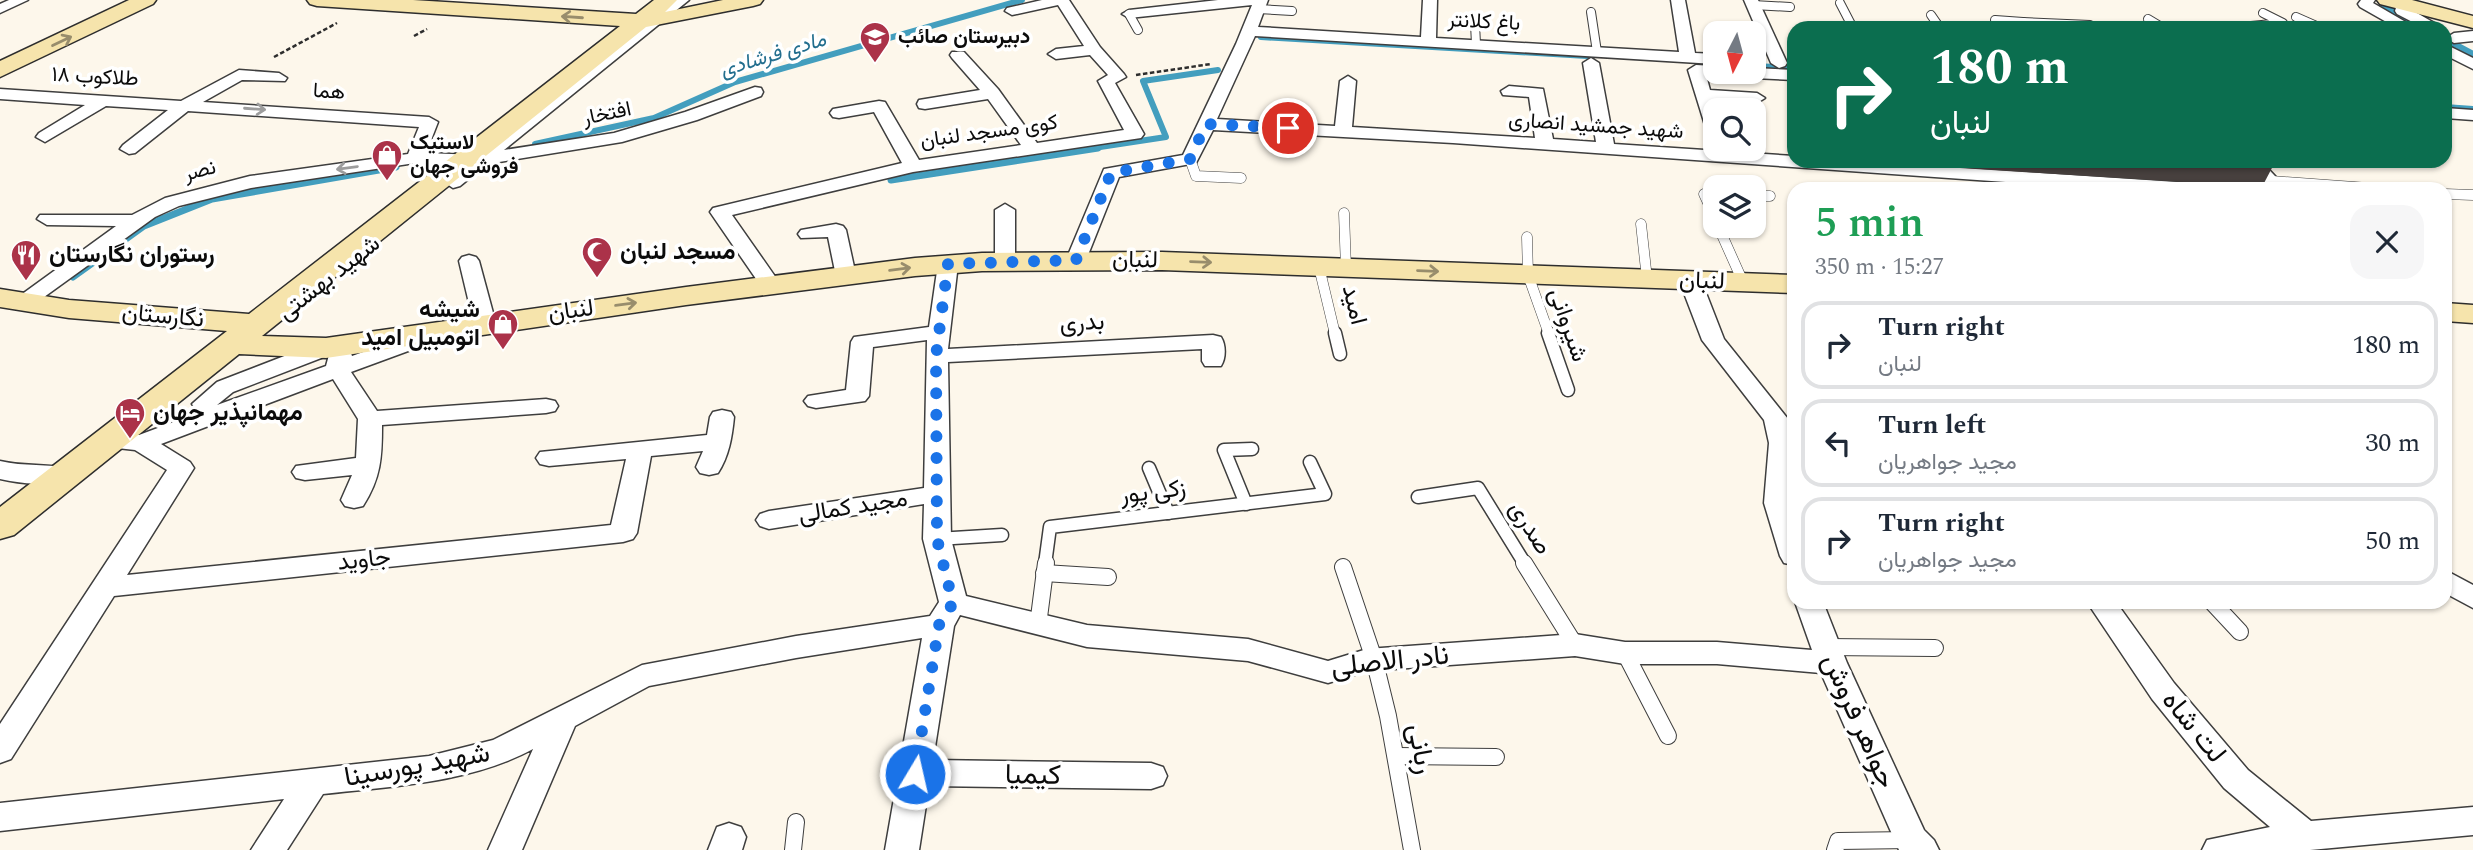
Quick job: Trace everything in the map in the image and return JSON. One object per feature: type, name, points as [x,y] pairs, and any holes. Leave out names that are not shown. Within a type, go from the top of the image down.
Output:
[{"type":"main road","points":[[0,70],[146,0]]},
{"type":"main road","points":[[317,0],[649,22],[752,0]]},
{"type":"main road","name":"شهید بهشتی","points":[[0,526],[63,475],[123,442],[243,337],[649,22],[667,0]]},
{"type":"main road","points":[[2395,2],[2473,22]]},
{"type":"main road","name":"لنبان","points":[[243,337],[336,354],[485,324],[770,285],[948,264],[1005,261],[1076,260],[1332,267],[1787,284]]},
{"type":"main road","name":"نگارستان","points":[[8,304],[69,309],[243,337]]},
{"type":"street","points":[[0,9],[21,0]]},
{"type":"street","points":[[649,22],[682,0]]},
{"type":"street","points":[[1012,11],[1034,13],[1062,0],[1094,50],[1118,77]]},
{"type":"street","points":[[1428,41],[1430,0]]},
{"type":"street","points":[[1678,0],[1692,64],[1704,98]]},
{"type":"street","points":[[2368,0],[2365,4],[2395,21]]},
{"type":"street","points":[[2395,2],[2402,11],[2421,21]]},
{"type":"street","points":[[1076,260],[1111,173],[1190,159],[1250,31],[1259,3],[1129,14]]},
{"type":"street","points":[[1752,3],[1786,63]]},
{"type":"street","name":"باغ کلانتر","points":[[1250,31],[1476,44],[1692,64],[1703,67]]},
{"type":"street","points":[[2452,39],[2473,36]]},
{"type":"street","points":[[2452,41],[2473,47]]},
{"type":"street","points":[[2452,44],[2473,64]]},
{"type":"street","points":[[1056,54],[1094,50]]},
{"type":"street","points":[[958,55],[992,93],[1033,149]]},
{"type":"street","points":[[1594,57],[1606,150]]},
{"type":"street","name":"باغ کلانتر","points":[[1692,64],[1703,62]]},
{"type":"street","points":[[1766,62],[1786,63]]},
{"type":"street","points":[[1766,74],[1787,75]]},
{"type":"street","points":[[129,149],[187,104],[239,75],[279,78]]},
{"type":"street","name":"کوی مسجد لنبان","points":[[770,285],[720,212],[913,166],[1135,134],[1106,81],[1118,77]]},
{"type":"street","points":[[1343,131],[1348,81]]},
{"type":"street","points":[[1509,91],[1537,93],[1545,145]]},
{"type":"street","name":"افتخار","points":[[415,158],[473,161],[616,138],[691,116],[755,92]]},
{"type":"street","points":[[925,104],[992,93]]},
{"type":"street","name":"طلاکوب ۱۸","points":[[0,94],[187,104]]},
{"type":"street","points":[[1703,94],[1757,98]]},
{"type":"street","points":[[45,137],[102,101]]},
{"type":"street","points":[[2452,102],[2473,103]]},
{"type":"street","name":"هما","points":[[187,104],[429,122],[415,158]]},
{"type":"street","points":[[839,113],[879,106],[913,166]]},
{"type":"street","points":[[2452,114],[2473,116]]},
{"type":"street","name":"شهید جمشید انصاری","points":[[1206,124],[1343,131],[1660,155],[1703,154]]},
{"type":"street","name":"نصر","points":[[8,304],[172,202],[250,182],[415,158]]},
{"type":"street","name":"شهید جمشید انصاری","points":[[1766,159],[1787,162]]},
{"type":"street","name":"شهید جمشید انصاری","points":[[1837,168],[1914,178],[2015,182]]},
{"type":"street","points":[[2258,168],[2272,182]]},
{"type":"street","points":[[1005,210],[1005,261]]},
{"type":"street","points":[[47,219],[138,221]]},
{"type":"street","points":[[808,234],[836,230],[846,276]]},
{"type":"street","points":[[469,261],[485,324]]},
{"type":"street","points":[[902,850],[946,614],[937,539],[937,344],[948,264]]},
{"type":"street","points":[[1690,280],[1713,340],[1786,424],[1781,443],[1776,503],[1787,535]]},
{"type":"street","points":[[816,401],[857,396],[862,342],[937,344]]},
{"type":"street","name":"بدری","points":[[937,344],[1213,342],[1213,361]]},
{"type":"street","points":[[123,442],[212,415],[336,354],[370,419],[369,466],[354,500]]},
{"type":"street","points":[[370,419],[546,406]]},
{"type":"street","points":[[709,467],[719,442],[722,417]]},
{"type":"street","points":[[0,750],[181,468],[123,442]]},
{"type":"street","name":"شهید بهشتی","points":[[0,541],[123,442]]},
{"type":"street","points":[[549,458],[719,442]]},
{"type":"street","name":"جاوید","points":[[105,587],[623,533],[640,450]]},
{"type":"street","points":[[305,472],[369,466]]},
{"type":"street","points":[[3,472],[63,475]]},
{"type":"street","name":"مجید کمالی","points":[[769,520],[937,494]]},
{"type":"street","points":[[2455,581],[2473,598]]},
{"type":"street","name":"جواهر فروش","points":[[1812,609],[1829,655],[1916,845]]},
{"type":"street","name":"لت شاه","points":[[2106,609],[2163,691],[2236,779],[2311,843]]},
{"type":"street","name":"نادر الاصلی","points":[[946,614],[1038,625],[1087,636],[1248,650],[1328,672],[1374,659],[1575,645],[1625,653],[1829,655]]},
{"type":"street","name":"شهید پورسینا","points":[[0,817],[429,769],[468,761],[501,751],[642,676],[796,647],[946,614]]},
{"type":"street","points":[[505,850],[563,718]]},
{"type":"street","name":"کیمیا","points":[[915,774],[1152,776]]},
{"type":"street","points":[[268,850],[314,781]]},
{"type":"street","points":[[2219,850],[2311,843],[2473,821]]},
{"type":"lane","points":[[1259,3],[1292,11]]},
{"type":"lane","points":[[1752,3],[1790,7]]},
{"type":"lane","points":[[1840,3],[1849,21]]},
{"type":"lane","points":[[1591,12],[1594,57]]},
{"type":"lane","points":[[2263,13],[2279,21]]},
{"type":"lane","points":[[1129,14],[1138,30]]},
{"type":"lane","points":[[1931,15],[1935,21]]},
{"type":"lane","points":[[2296,17],[2305,21]]},
{"type":"lane","points":[[1995,20],[2001,21]]},
{"type":"lane","points":[[1475,24],[1476,44]]},
{"type":"lane","points":[[1190,159],[1196,176],[1241,178]]},
{"type":"lane","points":[[2452,194],[2473,195]]},
{"type":"lane","name":"امید","points":[[1340,354],[1332,267],[1344,213]]},
{"type":"lane","points":[[1641,224],[1647,279]]},
{"type":"lane","name":"شیروانی","points":[[1527,237],[1528,275],[1568,390]]},
{"type":"lane","points":[[1723,238],[1743,282]]},
{"type":"lane","points":[[1246,504],[1224,450],[1252,449]]},
{"type":"lane","name":"زکی پور","points":[[1038,625],[1050,527],[1325,494],[1310,462]]},
{"type":"lane","points":[[1149,468],[1168,513]]},
{"type":"lane","name":"صدری","points":[[1418,496],[1478,488],[1575,645]]},
{"type":"lane","points":[[937,539],[1002,535]]},
{"type":"lane","name":"ربانی","points":[[1343,567],[1374,659],[1396,756],[1412,850]]},
{"type":"lane","points":[[1044,573],[1108,578]]},
{"type":"lane","points":[[2219,609],[2240,632]]},
{"type":"lane","points":[[1829,655],[1935,648]]},
{"type":"lane","points":[[1625,653],[1668,736]]},
{"type":"lane","points":[[1396,756],[1496,757]]},
{"type":"lane","points":[[793,850],[796,822]]},
{"type":"lane","points":[[1835,850],[1838,841],[1916,845]]},
{"type":"path","points":[[239,75],[373,4]]},
{"type":"path","points":[[1118,77],[1213,64],[1218,48],[1250,31]]},
{"type":"waterway","name":"مادی فرشادی","points":[[535,144],[654,118],[735,82],[1022,0]]},
{"type":"waterway","points":[[2382,6],[2410,21]]},
{"type":"waterway","points":[[1261,37],[1587,56]]},
{"type":"waterway","points":[[2452,43],[2473,54]]},
{"type":"waterway","points":[[1766,67],[1787,68]]},
{"type":"waterway","points":[[1087,149],[1166,137],[1143,81],[1218,70]]},
{"type":"waterway","points":[[2452,108],[2473,109]]},
{"type":"waterway","points":[[891,180],[1098,148]]},
{"type":"waterway","name":"مادی فرشادی","points":[[73,277],[144,226],[212,199],[396,167]]},
{"type":"place","name":"دبیرستان صائب","points":[[875,64]]},
{"type":"place","name":"لاستیک فروشی جهان","points":[[387,182]]},
{"type":"place","name":"مسجد لنبان","points":[[597,279]]},
{"type":"place","name":"رستوران نگارستان","points":[[26,282]]},
{"type":"place","name":"شیشه اتومبیل امید","points":[[503,351]]},
{"type":"place","name":"مهمانپذیر جهان","points":[[130,440]]},
{"type":"route","points":[[915,774],[939,625],[953,603],[937,539],[936,356],[948,264],[1076,260],[1111,173],[1190,159],[1206,124],[1288,128]]}]
